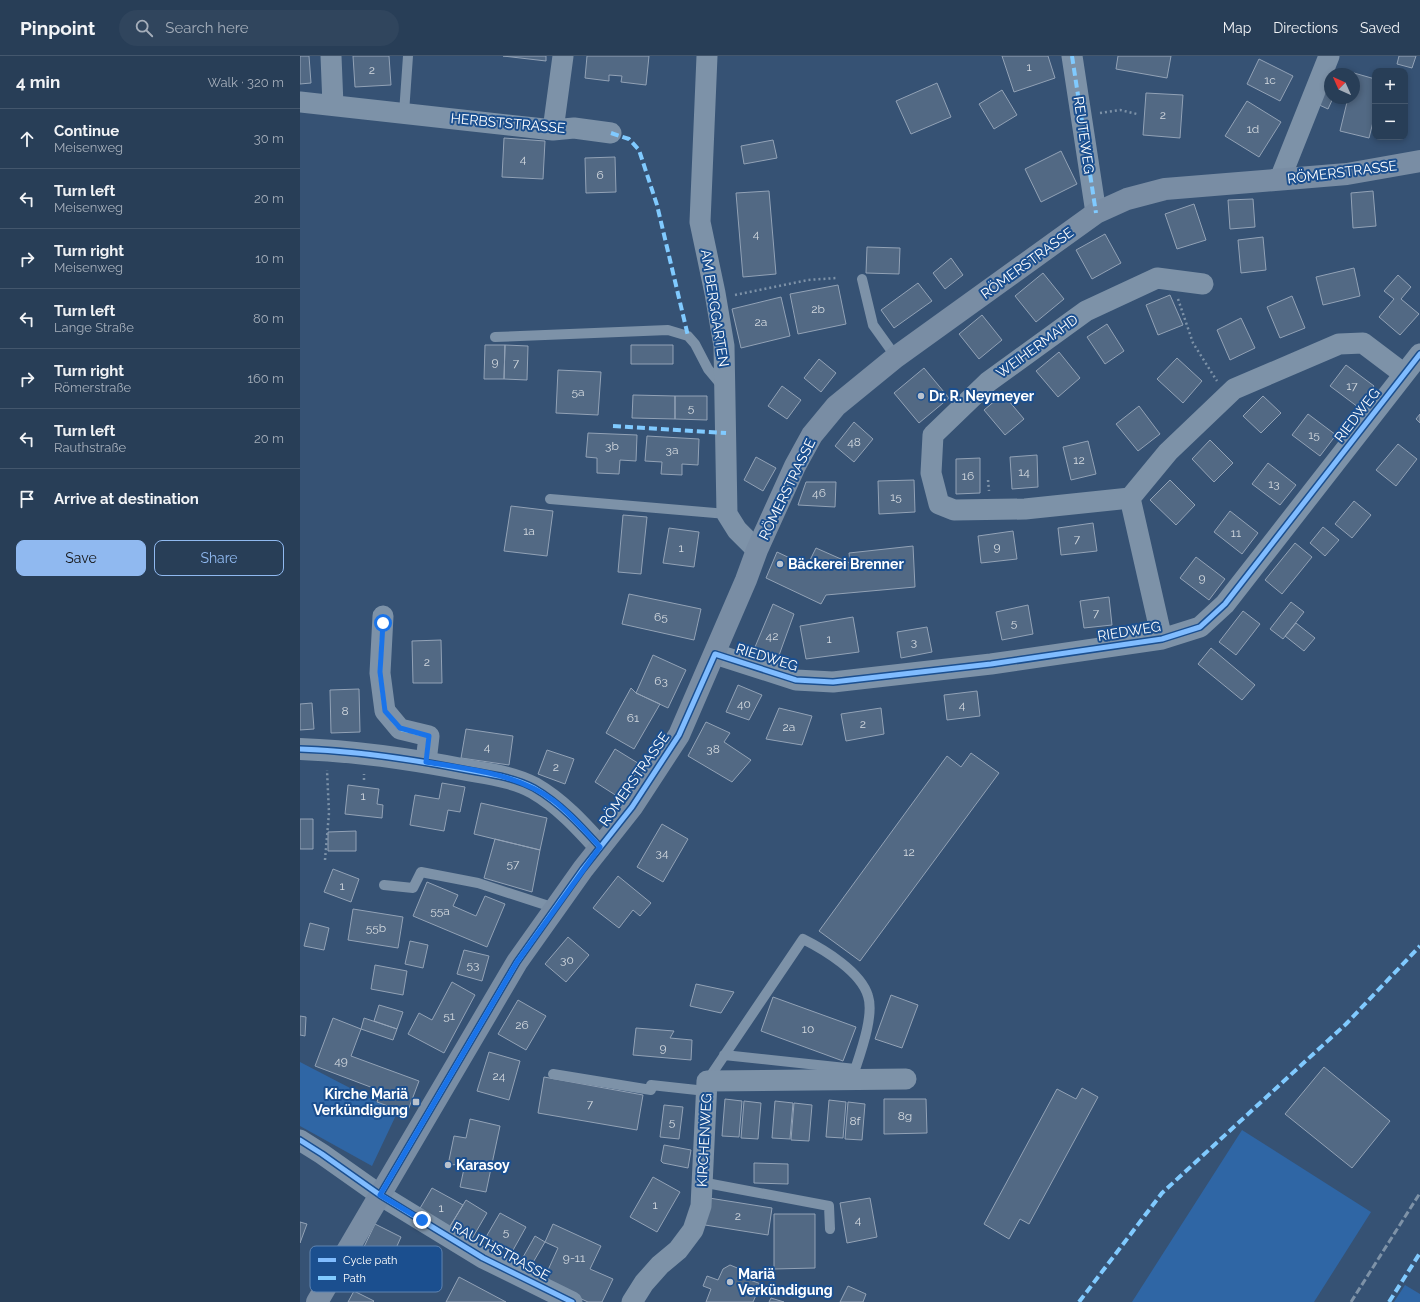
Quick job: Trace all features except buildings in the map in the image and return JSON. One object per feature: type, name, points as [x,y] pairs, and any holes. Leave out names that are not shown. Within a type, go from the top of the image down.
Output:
[{"type":"main road","name":"RÖMERSTRASSE","points":[[350,1246],[504,982],[555,908],[632,807],[679,735],[715,654],[757,550],[795,466],[812,435],[836,406],[896,357],[1096,213],[1127,199],[1165,189],[1346,174],[1420,161]]},
{"type":"main road","name":"RÖMERSTRASSE","points":[[317,1302],[323,1292]]},
{"type":"street","points":[[331,56],[333,105]]},
{"type":"street","points":[[553,130],[563,56]]},
{"type":"street","name":"AM BERGGARTEN","points":[[707,56],[700,222],[724,346],[727,514]]},
{"type":"street","name":"REUTEWEG","points":[[1072,56],[1096,213]]},
{"type":"street","points":[[1280,179],[1329,56]]},
{"type":"street","name":"HERBSTSTRASSE","points":[[300,102],[553,130],[574,128],[611,133]]},
{"type":"street","name":"WEIHERMAHD","points":[[1130,498],[1025,509],[954,510],[939,504],[931,473],[933,435],[988,382],[1086,311],[1157,278],[1203,284]]},
{"type":"street","points":[[1162,638],[1130,498],[1168,452],[1234,389],[1339,344],[1363,343],[1404,374]]},
{"type":"street","name":"RIEDWEG","points":[[715,654],[796,680],[833,682],[990,664],[1162,638],[1200,628],[1226,604],[1420,354]]},
{"type":"street","points":[[727,514],[738,530],[757,550]]},
{"type":"street","points":[[383,616],[380,672],[385,711],[400,728],[429,736],[426,762]]},
{"type":"street","points":[[300,749],[366,753],[426,762],[493,775],[532,787],[566,811],[600,847]]},
{"type":"street","name":"KIRCHENWEG","points":[[632,1302],[644,1283],[678,1250],[693,1230],[700,1206],[706,1086],[853,1074],[906,1079]]},
{"type":"street","name":"RAUTHSTRASSE","points":[[300,1140],[380,1195],[483,1258],[572,1302]]},
{"type":"lane","points":[[404,113],[408,56]]},
{"type":"lane","points":[[862,279],[873,325],[896,357]]},
{"type":"lane","points":[[495,337],[668,330],[688,336],[695,344],[708,369],[726,391]]},
{"type":"lane","points":[[550,499],[727,514]]},
{"type":"lane","points":[[384,885],[413,888],[421,872],[478,883],[555,908]]},
{"type":"lane","points":[[553,1074],[651,1090],[651,1085],[706,1086],[724,1055],[803,939],[822,948],[858,978],[869,997],[868,1027],[853,1074],[724,1055]]},
{"type":"lane","points":[[701,1182],[829,1206],[830,1229]]},
{"type":"path","points":[[1081,116],[1120,110],[1137,114]]},
{"type":"path","points":[[716,299],[808,280],[836,278]]},
{"type":"path","points":[[1171,279],[1193,343],[1226,396]]},
{"type":"path","points":[[325,860],[328,813],[327,750]]},
{"type":"shaded area","points":[[300,1062],[377,1102],[398,1111],[372,1166],[300,1126]]},
{"type":"shaded area","points":[[1242,1130],[1371,1212],[1314,1302],[1132,1302]]},
{"type":"shaded area","points":[[1405,1285],[1420,1294],[1420,1302],[1394,1302]]},
{"type":"railway","points":[[1351,1302],[1420,1193]]},
{"type":"marked path","points":[[1072,56],[1096,213]]},
{"type":"marked path","points":[[611,133],[629,139],[639,150],[657,205],[688,336]]},
{"type":"marked path","points":[[613,426],[726,433]]},
{"type":"marked path","points":[[383,616],[380,673],[385,711],[400,729],[429,736],[426,762]]},
{"type":"marked path","points":[[1079,1302],[1162,1193],[1346,1024],[1420,946]]},
{"type":"marked path","points":[[1389,1302],[1420,1253]]},
{"type":"cycle path","points":[[380,1195],[517,962],[583,869],[632,807],[679,735],[715,654],[796,680],[833,682],[991,664],[1162,639],[1200,627],[1225,604],[1420,354]]},
{"type":"cycle path","points":[[300,749],[404,759],[518,781],[534,788],[561,807],[600,847]]},
{"type":"cycle path","points":[[300,1140],[380,1195],[483,1258],[572,1302]]},
{"type":"place","name":"Dr. R. Neymeyer","points":[[921,396]]},
{"type":"place","name":"Bäckerei Brenner","points":[[780,564]]},
{"type":"place","name":"Kirche Mariä Verkündigung","points":[[416,1102]]},
{"type":"place","name":"Karasoy","points":[[448,1165]]},
{"type":"place","name":"Mariä Verkündigung","points":[[730,1282]]},
{"type":"route","points":[[383,623],[380,672],[385,711],[400,728],[429,736],[426,762],[507,778],[532,787],[566,811],[600,847],[517,962],[494,998],[380,1195],[422,1220]]}]
